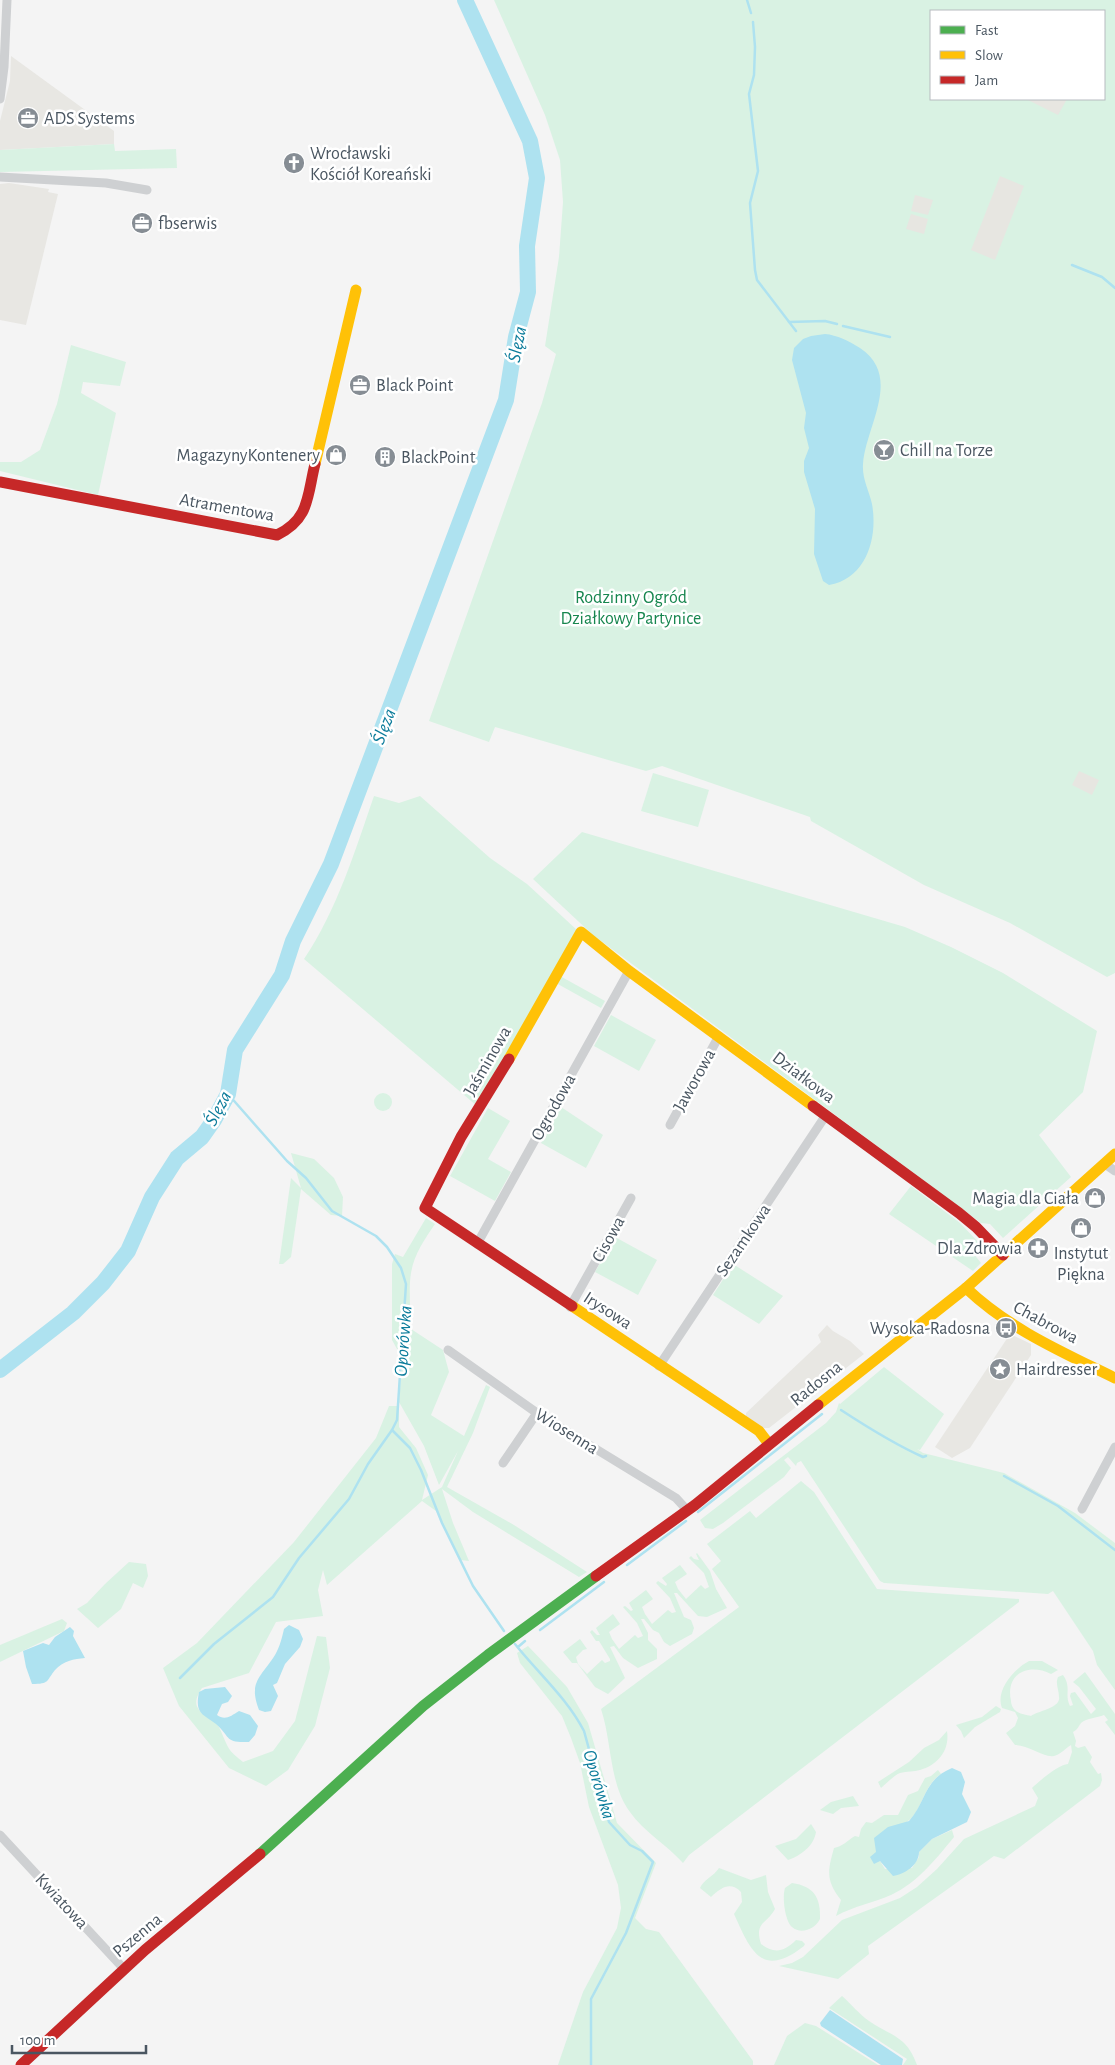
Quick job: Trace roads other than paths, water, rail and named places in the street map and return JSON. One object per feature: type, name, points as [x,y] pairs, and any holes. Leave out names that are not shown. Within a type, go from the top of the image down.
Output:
[{"type":"street","points":[[0,99],[4,67],[7,0]]},
{"type":"street","points":[[0,177],[106,183],[146,190]]},
{"type":"street","name":"Atramentowa","points":[[0,482],[277,535],[291,528],[303,514],[356,290]]},
{"type":"street","name":"Działkowa","points":[[581,932],[630,971],[976,1227],[1003,1255]]},
{"type":"street","name":"Jaśminowa","points":[[425,1208],[461,1137],[489,1094],[581,932]]},
{"type":"street","name":"Ogrodowa","points":[[477,1244],[630,971]]},
{"type":"street","name":"Jaworowa","points":[[670,1125],[719,1036]]},
{"type":"street","name":"Sezamkowa","points":[[660,1366],[826,1115]]},
{"type":"street","name":"Radosna","points":[[529,1626],[687,1510],[966,1288],[1115,1154]]},
{"type":"street","points":[[1104,1164],[1115,1172]]},
{"type":"street","name":"Cisowa","points":[[570,1307],[631,1198]]},
{"type":"street","name":"Irysowa","points":[[425,1208],[570,1307],[759,1431],[769,1444]]},
{"type":"street","name":"Chabrowa","points":[[966,1288],[987,1308],[999,1316],[1115,1378]]},
{"type":"street","name":"Wiosenna","points":[[448,1350],[537,1413],[676,1498],[687,1510]]},
{"type":"street","points":[[503,1463],[537,1413]]},
{"type":"street","points":[[1082,1509],[1115,1447]]},
{"type":"street","name":"Pszenna","points":[[22,2065],[124,1969],[282,1837],[423,1706],[488,1655],[529,1626]]},
{"type":"street","name":"Kwiatowa","points":[[0,1835],[124,1969]]},
{"type":"water","points":[[825,334],[852,343],[873,360],[879,373],[881,387],[863,464],[872,504],[873,530],[871,542],[861,565],[853,574],[842,581],[829,585],[823,581],[814,554],[815,509],[804,472],[804,461],[809,448],[804,428],[806,413],[792,360],[794,348],[803,339]]},
{"type":"water","points":[[289,1625],[299,1630],[303,1639],[300,1647],[285,1664],[277,1683],[273,1685],[278,1696],[271,1711],[265,1712],[259,1710],[255,1693],[256,1686],[261,1675],[277,1652],[284,1629]]},
{"type":"water","points":[[70,1627],[74,1631],[73,1636],[85,1658],[65,1663],[58,1667],[45,1682],[32,1684],[23,1651],[43,1643],[49,1645],[55,1637]]},
{"type":"water","points":[[225,1687],[232,1696],[228,1702],[222,1704],[217,1715],[225,1718],[239,1711],[250,1715],[258,1726],[255,1735],[249,1742],[232,1740],[216,1724],[200,1712],[198,1704],[199,1692],[205,1689]]},
{"type":"water","points":[[952,1768],[961,1772],[965,1782],[962,1794],[971,1812],[967,1822],[932,1839],[919,1852],[914,1865],[902,1873],[893,1876],[880,1861],[874,1864],[870,1857],[876,1852],[874,1838],[888,1827],[909,1821],[930,1785],[943,1773]]},
{"type":"water","points":[[830,2010],[903,2059],[902,2065],[881,2065],[821,2026],[820,2023]]},
{"type":"waterway","name":"Ślęza","points":[[0,1370],[73,1313],[103,1283],[128,1251],[152,1197],[177,1158],[202,1137],[228,1094],[235,1050],[282,975],[293,941],[331,864],[506,400],[516,337],[528,292],[527,246],[537,178],[530,141],[465,0]]},
{"type":"waterway","points":[[747,0],[751,13]]},
{"type":"waterway","points":[[753,22],[755,47],[754,75],[749,94],[758,171],[750,203],[755,270],[757,280],[796,331]]},
{"type":"waterway","points":[[1072,265],[1102,277],[1115,288]]},
{"type":"waterway","points":[[789,322],[825,321],[837,324]]},
{"type":"waterway","points":[[843,326],[890,337]]},
{"type":"waterway","name":"Oporówka","points":[[228,1094],[287,1161],[306,1178],[332,1211],[376,1236],[387,1247],[401,1268],[406,1284],[397,1420],[392,1430],[410,1448],[442,1523],[473,1586],[504,1631]]},
{"type":"waterway","points":[[841,1410],[902,1447],[923,1457],[926,1456]]},
{"type":"waterway","points":[[698,1512],[822,1414]]},
{"type":"waterway","points":[[180,1678],[214,1644],[273,1597],[299,1558],[349,1499],[368,1464],[392,1430]]},
{"type":"waterway","points":[[1004,1476],[1058,1506],[1115,1550]]},
{"type":"waterway","points":[[627,1565],[686,1521]]},
{"type":"waterway","points":[[540,1630],[604,1582]]},
{"type":"waterway","points":[[518,1647],[525,1641]]},
{"type":"waterway","name":"Oporówka","points":[[515,1644],[561,1697],[584,1731],[609,1822],[630,1845],[642,1851],[653,1862],[626,1933],[591,1999],[591,2065]]},
{"type":"place","name":"ADS Systems","points":[[28,118]]},
{"type":"place","name":"Wrocławski Kościół Koreański","points":[[294,163]]},
{"type":"place","name":"fbserwis","points":[[142,223]]},
{"type":"place","name":"Black Point","points":[[360,385]]},
{"type":"place","name":"Chill na Torze","points":[[884,450]]},
{"type":"place","name":"MagazynyKontenery","points":[[336,455]]},
{"type":"place","name":"BlackPoint","points":[[385,457]]},
{"type":"place","name":"Magia dla Ciała","points":[[1095,1198]]},
{"type":"place","name":"Instytut Piękna","points":[[1081,1228]]},
{"type":"place","name":"Dla Zdrowia","points":[[1038,1248]]},
{"type":"place","name":"Wysoka-Radosna","points":[[1006,1328]]},
{"type":"place","name":"Hairdresser","points":[[1000,1369]]},
{"type":"park label","name":"Rodzinny Ogród Działkowy Partynice","points":[[631,607]]}]
